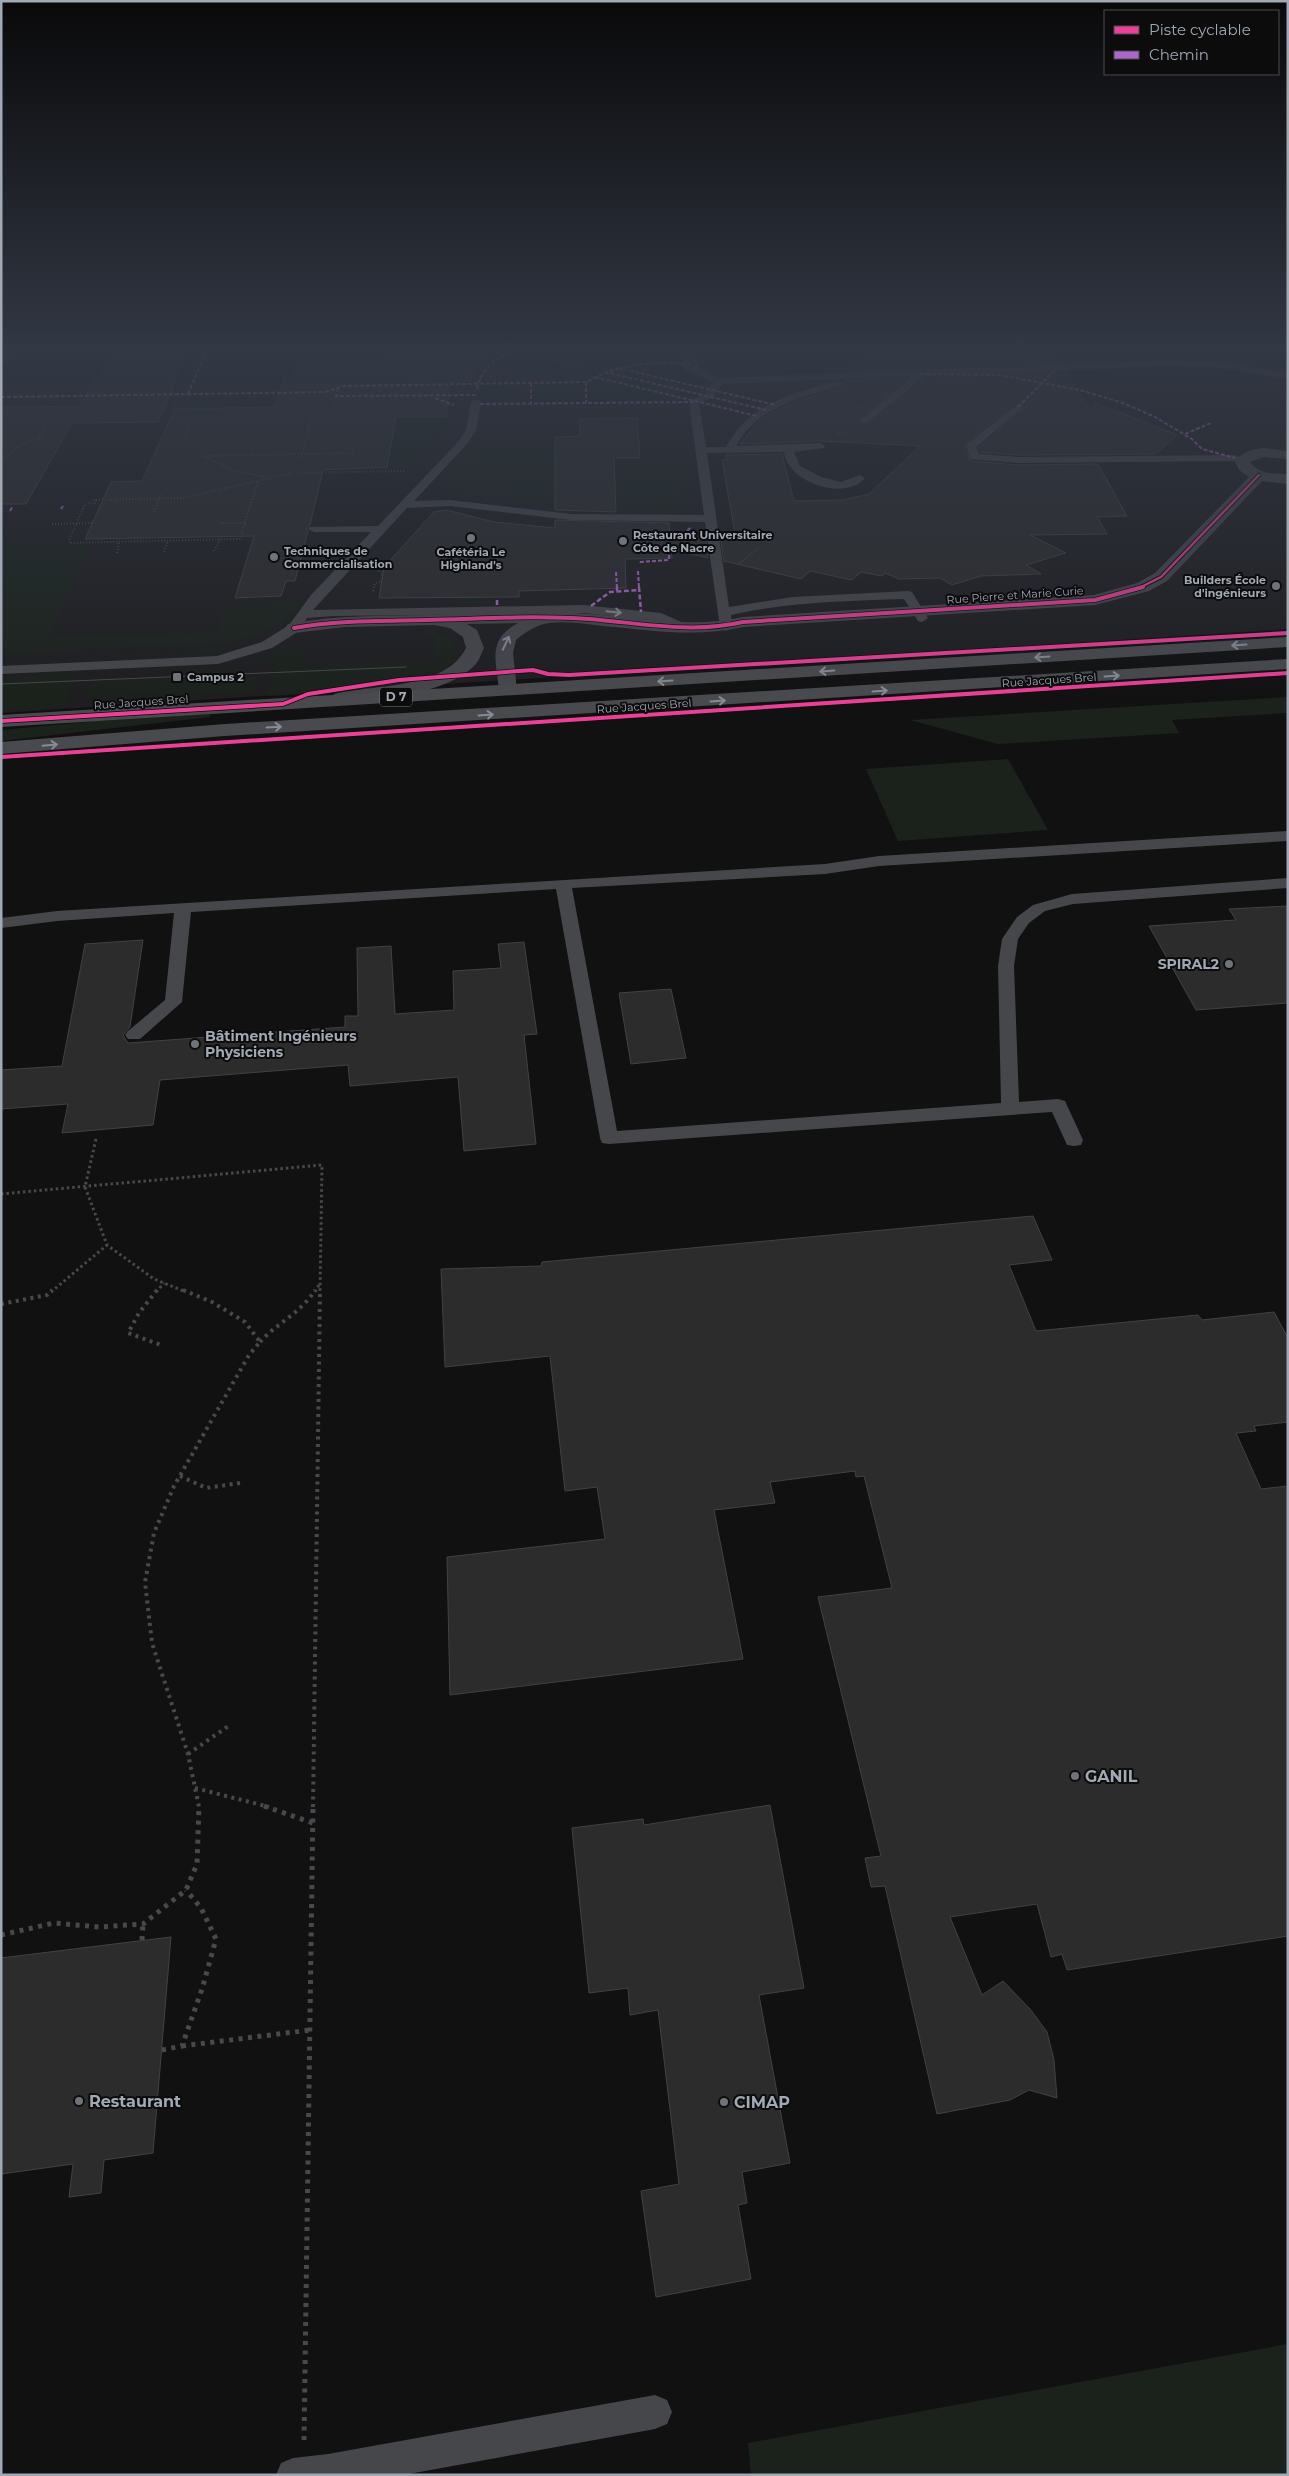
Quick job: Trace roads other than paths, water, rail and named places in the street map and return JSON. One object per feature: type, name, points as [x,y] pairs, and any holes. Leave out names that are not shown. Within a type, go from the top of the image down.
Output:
[{"type":"main road","name":"Rue Jacques Brel","points":[[1,721],[1288,642]]},
{"type":"main road","name":"Rue Jacques Brel","points":[[1,748],[225,730],[420,720],[1288,664]]},
{"type":"main road","points":[[420,720],[497,696],[508,690]]},
{"type":"street","name":"Rue Pierre et Marie Curie","points":[[428,620],[465,617],[546,618],[689,628],[726,620],[743,622],[759,628],[920,614],[1052,611],[1105,605],[1144,596],[1174,582],[1274,477],[1246,468]]},
{"type":"street","points":[[508,690],[502,654],[507,639],[513,632],[546,618]]},
{"type":"street","points":[[299,621],[428,620],[455,624],[471,634],[475,648],[467,664],[454,673],[431,681],[320,701]]},
{"type":"lane","points":[[299,621],[315,598],[439,468]]},
{"type":"lane","points":[[704,468],[726,620],[752,605],[908,595],[920,614]]},
{"type":"lane","points":[[796,468],[818,480],[838,486],[846,486],[860,478]]},
{"type":"lane","points":[[404,505],[450,503],[571,517],[670,516],[711,518]]},
{"type":"lane","points":[[314,529],[382,529]]},
{"type":"lane","points":[[1,670],[218,660],[258,649],[299,621],[332,612],[583,609],[661,617],[689,628]]},
{"type":"lane","points":[[1,664],[221,653],[235,655]]},
{"type":"lane","points":[[1,923],[57,916],[825,869],[879,861],[1288,836]]},
{"type":"lane","points":[[1010,1108],[1006,966],[1010,939],[1023,920],[1039,908],[1072,899],[1288,883]]},
{"type":"lane","points":[[563,884],[609,1138],[1058,1105],[1074,1140]]},
{"type":"lane","points":[[134,1035],[173,1002],[184,909]]},
{"type":"lane","points":[[299,2474],[655,2412]]},
{"type":"tram line","points":[[1,684],[406,667]]},
{"type":"place","name":"Cafétéria Le Highland's","points":[[471,538]]},
{"type":"place","name":"Restaurant Universitaire Côte de Nacre","points":[[623,541]]},
{"type":"place","name":"Techniques de Commercialisation","points":[[274,557]]},
{"type":"place","name":"Builders École d'ingénieurs","points":[[1276,586]]},
{"type":"place","name":"Campus 2","points":[[177,677]]},
{"type":"place","name":"SPIRAL2","points":[[1229,964]]},
{"type":"place","name":"Bâtiment Ingénieurs Physiciens","points":[[195,1044]]},
{"type":"place","name":"GANIL","points":[[1075,1776]]},
{"type":"place","name":"Restaurant","points":[[79,2101]]},
{"type":"place","name":"CIMAP","points":[[724,2102]]}]
